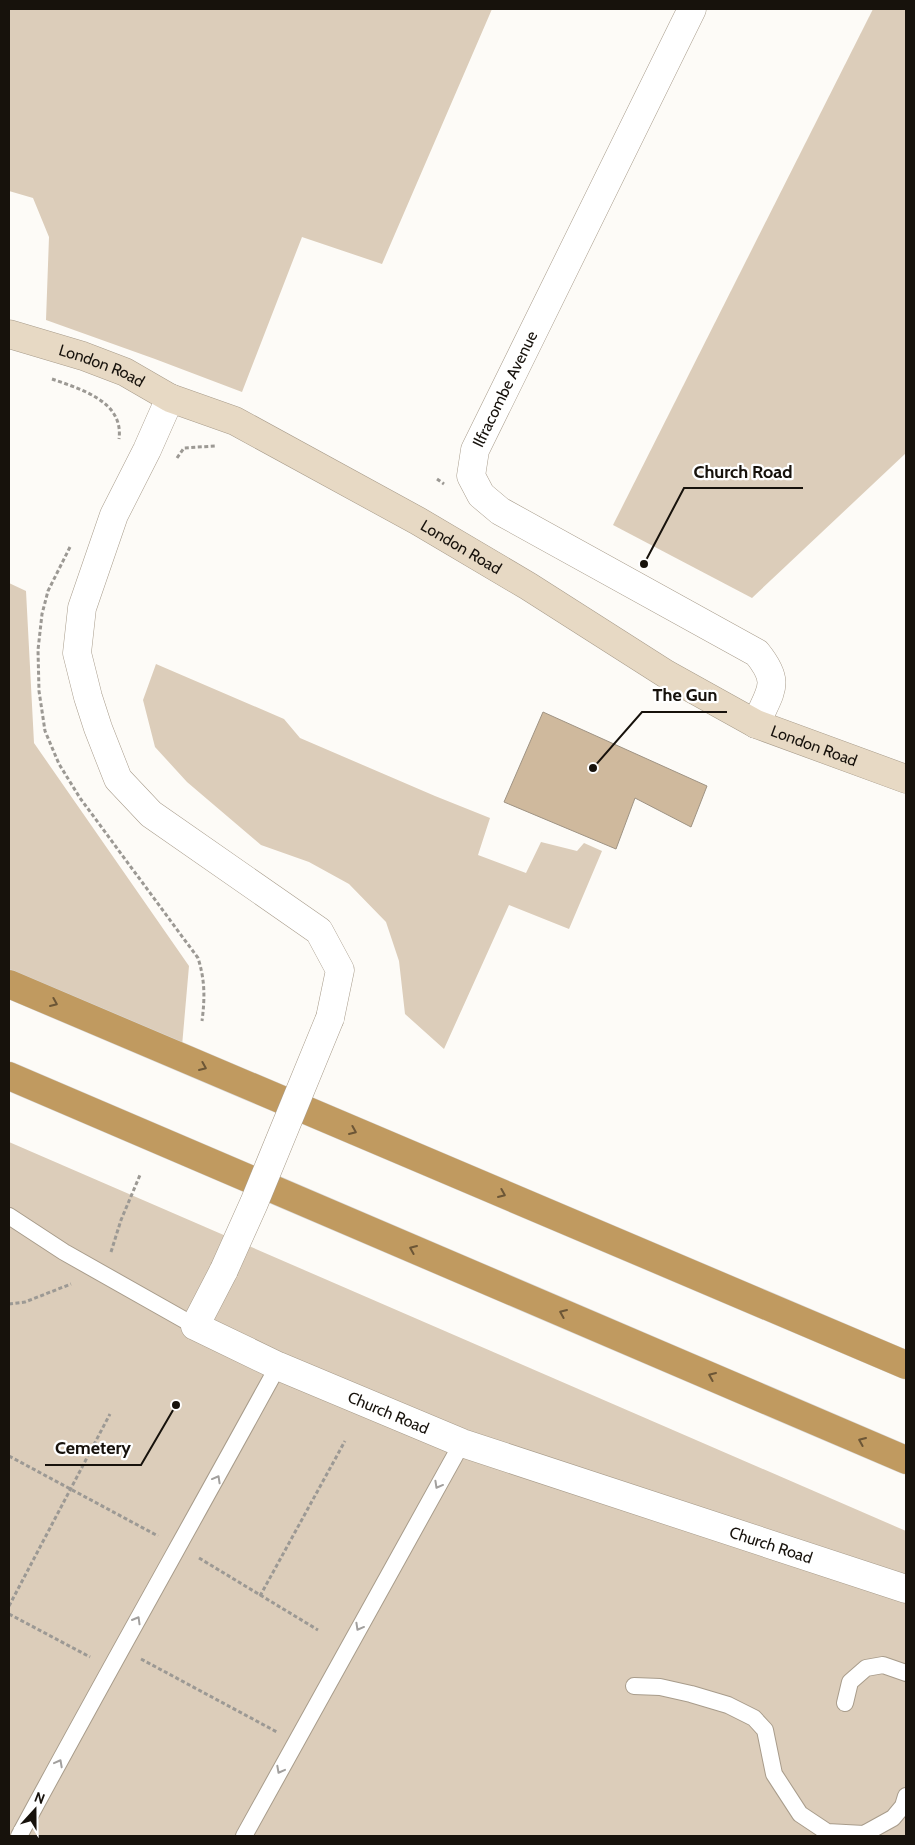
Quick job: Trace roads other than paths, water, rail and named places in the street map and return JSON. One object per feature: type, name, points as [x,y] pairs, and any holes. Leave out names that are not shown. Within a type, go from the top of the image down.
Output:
[{"type":"highway","points":[[9,984],[906,1365]]},
{"type":"highway","points":[[9,1076],[906,1460]]},
{"type":"main road","name":"London Road","points":[[9,334],[83,356],[125,372],[170,398],[235,421],[418,520],[528,586],[666,674],[756,724],[906,779]]},
{"type":"street","name":"Ilfracombe Avenue","points":[[692,9],[475,450],[471,476],[481,495],[500,511],[757,652],[768,667],[773,682],[756,724]]},
{"type":"street","points":[[170,398],[148,450],[114,515],[82,608],[78,653],[88,697],[118,779],[151,814],[319,931],[340,970],[330,1018],[254,1203],[224,1270],[195,1326]]},
{"type":"street","name":"Church Road","points":[[195,1326],[278,1366],[462,1443],[906,1589]]},
{"type":"lane","points":[[9,1216],[64,1252],[195,1326]]},
{"type":"lane","points":[[19,1836],[110,1667],[180,1547],[278,1366]]},
{"type":"lane","points":[[244,1836],[462,1443]]},
{"type":"lane","points":[[845,1703],[850,1682],[866,1668],[883,1665],[906,1673]]},
{"type":"lane","points":[[634,1686],[660,1687],[691,1694],[728,1705],[754,1718],[765,1730],[774,1774],[800,1814],[827,1832],[864,1834],[893,1818],[903,1806],[906,1796]]},
{"type":"place","name":"Church Road","points":[[644,564]]},
{"type":"place","name":"The Gun","points":[[593,768]]},
{"type":"place","name":"Cemetery","points":[[176,1405]]}]
